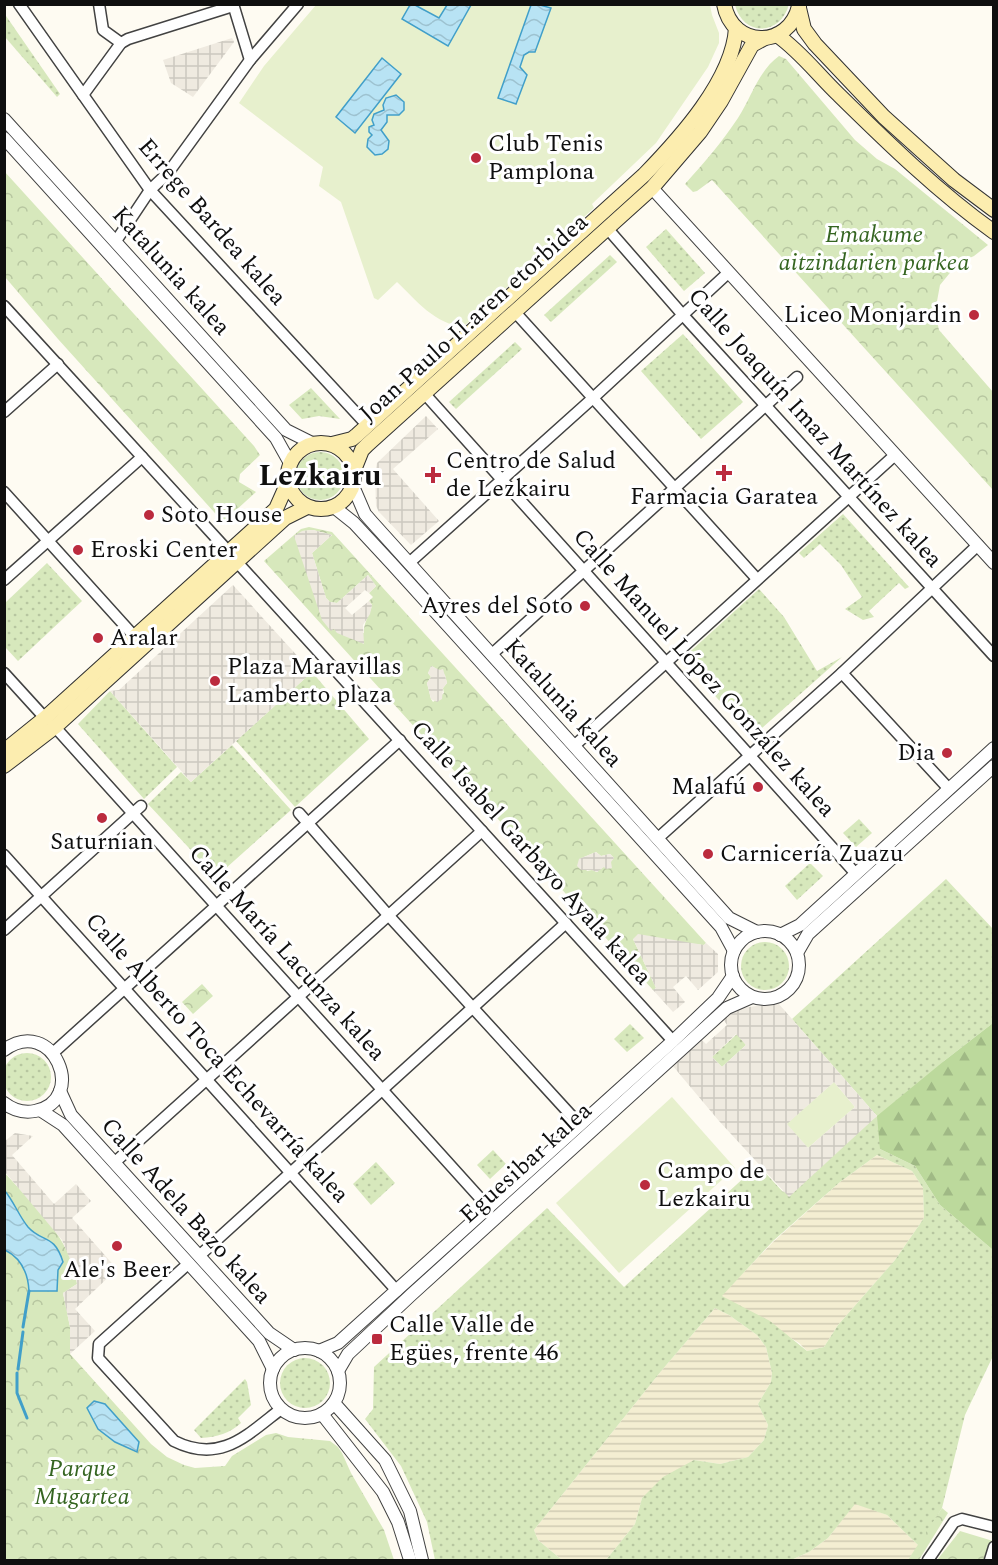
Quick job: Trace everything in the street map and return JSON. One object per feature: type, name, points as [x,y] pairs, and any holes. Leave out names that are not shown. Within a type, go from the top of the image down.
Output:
[{"type":"main road","points":[[724,4],[736,28],[749,36],[771,37],[802,55],[836,92],[902,156],[993,232]]},
{"type":"main road","points":[[799,6],[804,29],[815,44],[884,117],[954,180],[993,210]]},
{"type":"main road","name":"Joan Paulo II.aren etorbidea","points":[[354,470],[362,450],[652,188],[700,132],[721,101],[752,45],[787,28],[794,19],[799,6]]},
{"type":"main road","name":"Joan Paulo II.aren etorbidea","points":[[332,444],[352,439],[368,426],[672,147],[692,122],[727,63],[732,53],[736,28]]},
{"type":"main road","points":[[312,443],[332,444],[342,450],[354,470],[348,495],[334,507],[316,509],[307,507],[291,492],[287,472],[290,463],[303,447],[312,443]]},
{"type":"main road","points":[[4,766],[232,556],[276,508],[288,482]]},
{"type":"main road","points":[[4,751],[50,722],[134,636],[232,556],[285,518],[307,507]]},
{"type":"street","name":"Errege Bardea kalea","points":[[19,4],[150,190],[368,426]]},
{"type":"street","points":[[99,4],[103,30],[121,43]]},
{"type":"street","points":[[116,241],[150,190],[168,173],[250,60],[298,4]]},
{"type":"street","points":[[83,95],[121,43],[150,30],[233,5],[250,60]]},
{"type":"street","name":"Katalunia kalea","points":[[4,119],[286,429],[312,443]]},
{"type":"street","name":"Katalunia kalea","points":[[4,138],[276,438],[290,463]]},
{"type":"street","points":[[652,188],[993,563]]},
{"type":"street","name":"Calle Joaquín Imaz Martínez kalea","points":[[607,228],[682,314],[993,656]]},
{"type":"street","points":[[409,563],[729,273]]},
{"type":"street","name":"Calle Isabel Garbayo Ayala kalea","points":[[4,306],[673,1041]]},
{"type":"street","points":[[514,312],[757,579]]},
{"type":"street","points":[[4,412],[57,364]]},
{"type":"street","points":[[491,655],[797,377]]},
{"type":"street","name":"Calle Manuel López González kalea","points":[[424,393],[856,874]]},
{"type":"street","points":[[574,746],[895,455]]},
{"type":"street","points":[[4,580],[142,456]]},
{"type":"street","name":"Katalunia kalea","points":[[352,486],[365,514],[729,918],[757,932]]},
{"type":"street","points":[[4,492],[134,636]]},
{"type":"street","name":"Katalunia kalea","points":[[334,507],[354,523],[378,548],[721,927],[734,951]]},
{"type":"street","points":[[657,838],[842,673],[978,545]]},
{"type":"street","name":"Calle María Lacunza kalea","points":[[4,673],[137,810],[216,906],[488,1207]]},
{"type":"street","points":[[842,673],[949,789]]},
{"type":"street","points":[[53,1053],[400,740]]},
{"type":"street","points":[[780,935],[800,925],[993,748]]},
{"type":"street","points":[[797,953],[808,934],[993,766]]},
{"type":"street","points":[[4,930],[137,810]]},
{"type":"street","points":[[299,813],[389,916],[579,1124]]},
{"type":"street","points":[[114,1163],[482,831]]},
{"type":"street","name":"Calle Alberto Toca Echevarría kalea","points":[[4,855],[397,1290]]},
{"type":"street","points":[[281,1409],[246,1436],[226,1447],[201,1451],[188,1448],[174,1441],[98,1358],[99,1344],[566,923]]},
{"type":"street","points":[[757,932],[780,935],[787,939],[797,953],[799,964],[792,986],[774,998],[752,997],[737,985],[733,976],[731,967],[734,951],[740,942],[757,932]]},
{"type":"street","name":"Eguesibar kalea","points":[[319,1351],[338,1342],[673,1041],[718,998],[733,976]]},
{"type":"street","name":"Eguesibar kalea","points":[[338,1371],[348,1354],[402,1303],[728,1008],[752,997]]},
{"type":"street","points":[[6,1106],[18,1111],[40,1110],[55,1099],[62,1081],[59,1061],[45,1046],[35,1042],[8,1044]]},
{"type":"street","name":"Calle Adela Bazo kalea","points":[[60,1091],[71,1115],[114,1163],[259,1341],[273,1369]]},
{"type":"street","name":"Calle Adela Bazo kalea","points":[[40,1110],[63,1125],[194,1260],[269,1333],[294,1350]]},
{"type":"street","points":[[311,1348],[319,1351],[334,1363],[338,1371],[339,1393],[334,1403],[322,1414],[312,1418],[290,1415],[274,1400],[270,1379],[273,1369],[278,1360],[294,1350],[311,1348]]},
{"type":"street","points":[[334,1403],[385,1460],[410,1511],[422,1560]]},
{"type":"street","points":[[322,1414],[369,1471],[383,1492],[398,1521],[410,1560]]},
{"type":"street","points":[[928,1560],[954,1522],[962,1519],[993,1527]]},
{"type":"street","points":[[990,1560],[993,1547]]},
{"type":"shaded area","points":[[232,38],[234,42],[193,97],[171,83],[163,60]]},
{"type":"shaded area","points":[[426,416],[438,429],[393,469],[439,521],[411,545],[376,506],[375,472],[377,463]]},
{"type":"shaded area","points":[[313,530],[332,535],[312,553],[326,598],[330,602],[337,603],[368,575],[376,586],[369,593],[365,590],[345,608],[352,615],[369,601],[372,605],[370,614],[363,625],[364,644],[337,633],[334,629],[331,631],[322,620],[294,536],[302,531]]},
{"type":"shaded area","name":"Plaza Maravillas Lamberto plaza","points":[[233,585],[312,672],[191,782],[110,691],[119,690]]},
{"type":"shaded area","points":[[431,666],[443,669],[447,683],[443,688],[442,699],[437,702],[431,699],[427,683],[431,677],[428,673]]},
{"type":"shaded area","points":[[596,852],[601,856],[610,854],[614,858],[611,862],[612,868],[604,867],[597,872],[581,870],[577,866],[579,859]]},
{"type":"shaded area","points":[[638,934],[704,945],[706,943],[718,954],[718,972],[698,990],[686,976],[673,987],[685,1002],[673,1012],[653,990],[656,988],[633,939]]},
{"type":"shaded area","points":[[778,1003],[877,1116],[789,1197],[719,1121],[672,1065],[701,1039],[706,1044],[727,1025],[723,1019],[734,1009]],"holes":[[[736,1034],[746,1045],[722,1067],[712,1057]],[[834,1082],[855,1107],[808,1148],[787,1124]]]},
{"type":"shaded area","points":[[15,1133],[33,1136],[12,1155],[54,1204],[76,1184],[91,1201],[72,1218],[117,1269],[75,1309],[95,1331],[70,1354],[70,1327],[63,1293],[77,1284],[75,1271],[62,1240],[5,1172],[5,1141]]},
{"type":"shaded area","points":[[877,1155],[912,1171],[923,1188],[924,1218],[895,1260],[838,1325],[824,1347],[807,1351],[799,1343],[721,1296],[773,1242],[840,1182]]},
{"type":"shaded area","points":[[715,1308],[757,1335],[766,1347],[772,1373],[771,1382],[758,1404],[768,1425],[764,1440],[748,1457],[720,1464],[694,1460],[642,1498],[635,1524],[606,1560],[562,1560],[538,1540],[534,1530],[662,1370]]},
{"type":"shaded area","points":[[855,1503],[887,1515],[919,1546],[908,1560],[791,1560],[809,1552],[828,1538]]},
{"type":"green space","points":[[789,4],[785,15],[778,22],[762,29],[746,23],[739,15],[735,5]]},
{"type":"green space","name":"Club Tenis Pamplona","points":[[316,5],[710,5],[719,33],[719,43],[708,67],[656,143],[592,204],[594,208],[464,326],[444,322],[435,317],[397,282],[378,300],[374,298],[341,202],[319,186],[323,167],[239,103],[264,66]]},
{"type":"green space","points":[[4,13],[60,94],[57,97],[5,37]]},
{"type":"green space","name":"Emakume aitzindarien parkea","points":[[779,56],[786,59],[855,140],[877,159],[895,169],[988,245],[974,256],[958,263],[940,285],[935,312],[939,330],[993,392],[993,490],[712,180],[693,192],[685,184],[726,135],[743,110],[761,76]]},
{"type":"green space","points":[[4,171],[260,455],[240,474],[239,482],[256,492],[223,522],[5,277]]},
{"type":"green space","points":[[666,229],[705,273],[684,291],[646,247]]},
{"type":"green space","points":[[610,255],[617,262],[551,322],[544,315]]},
{"type":"green space","points":[[683,334],[743,402],[701,439],[641,371]]},
{"type":"green space","points":[[515,342],[522,349],[456,409],[449,402]]},
{"type":"green space","points":[[311,388],[340,419],[319,416],[302,419],[289,405]]},
{"type":"green space","points":[[315,452],[325,452],[340,462],[344,476],[340,490],[334,496],[325,500],[315,500],[300,490],[296,481],[296,471],[306,456]]},
{"type":"green space","points":[[843,514],[909,587],[905,589],[899,583],[869,611],[874,617],[863,620],[845,609],[862,597],[841,565],[820,544],[804,558],[799,553]]},
{"type":"green space","points":[[309,527],[332,532],[706,943],[704,945],[633,939],[656,988],[653,990],[264,561],[301,529]],"holes":[[[313,530],[332,535],[312,553],[326,598],[330,602],[337,603],[368,575],[376,586],[369,593],[373,597],[369,601],[372,605],[364,633],[334,629],[302,531]],[[432,666],[445,675],[447,683],[443,688],[444,693],[433,702],[427,683],[431,677],[428,673]],[[596,852],[601,856],[610,854],[614,858],[597,872],[587,871],[579,859]]]},
{"type":"green space","points":[[47,563],[82,601],[18,661],[5,647],[5,603]]},
{"type":"green space","points":[[759,589],[784,617],[817,671],[842,657],[752,737],[682,659]]},
{"type":"green space","points":[[312,672],[369,739],[295,807],[236,741]]},
{"type":"green space","points":[[110,691],[177,767],[144,799],[78,724]]},
{"type":"green space","points":[[232,745],[291,810],[216,877],[148,804],[181,772],[191,782]]},
{"type":"green space","points":[[859,819],[872,833],[856,847],[843,833]]},
{"type":"green space","points":[[810,863],[823,876],[797,900],[785,886]]},
{"type":"green space","points":[[946,879],[993,929],[993,1023],[944,1061],[880,1149],[915,1166],[940,1205],[993,1250],[993,1356],[965,1415],[942,1508],[919,1546],[887,1515],[855,1504],[828,1538],[809,1552],[791,1560],[606,1560],[635,1524],[642,1498],[663,1477],[694,1460],[720,1464],[748,1457],[764,1440],[768,1425],[758,1404],[771,1382],[772,1373],[766,1347],[757,1335],[715,1308],[662,1370],[534,1530],[538,1540],[562,1560],[435,1560],[427,1522],[401,1466],[365,1419],[373,1409],[374,1367],[547,1208],[624,1287],[758,1165],[783,1192],[877,1116],[792,1019]],"holes":[[[877,1155],[912,1171],[923,1188],[924,1218],[895,1260],[838,1325],[824,1347],[807,1351],[770,1321],[722,1296],[773,1241],[840,1182]]]},
{"type":"green space","points":[[760,942],[770,942],[785,952],[789,966],[788,975],[779,986],[770,990],[760,990],[745,980],[741,971],[741,961],[751,946]]},
{"type":"green space","points":[[202,984],[213,996],[193,1014],[182,1002]]},
{"type":"green space","points":[[993,1023],[993,1250],[940,1205],[915,1166],[880,1149],[877,1116]]},
{"type":"green space","points":[[630,1024],[644,1038],[627,1052],[614,1039]]},
{"type":"green space","points":[[737,1034],[746,1045],[722,1067],[712,1057]]},
{"type":"green space","points":[[22,1053],[32,1053],[44,1060],[51,1072],[51,1082],[44,1094],[32,1101],[22,1101],[7,1090],[3,1082],[3,1072],[14,1057]]},
{"type":"green space","points":[[834,1082],[855,1107],[808,1148],[786,1124]]},
{"type":"green space","name":"Campo de Lezkairu","points":[[672,1097],[735,1168],[619,1273],[556,1203]]},
{"type":"green space","points":[[493,1150],[506,1164],[490,1179],[477,1165]]},
{"type":"green space","points":[[376,1162],[395,1183],[371,1205],[353,1184]]},
{"type":"green space","name":"Parque Mugartea","points":[[4,1172],[50,1223],[67,1251],[73,1267],[77,1284],[63,1293],[70,1327],[70,1354],[151,1444],[167,1457],[195,1468],[225,1466],[232,1456],[266,1435],[276,1433],[288,1437],[330,1441],[342,1453],[384,1530],[394,1560],[5,1560]]},
{"type":"green space","points":[[305,1358],[319,1362],[326,1369],[330,1383],[326,1397],[319,1404],[305,1408],[291,1404],[284,1397],[280,1383],[284,1369],[291,1362]]},
{"type":"green space","points":[[245,1379],[251,1405],[238,1418],[241,1423],[223,1434],[201,1438],[194,1430]]},
{"type":"green space","points":[[942,1508],[948,1513],[919,1560],[908,1560]]},
{"type":"green space","points":[[960,1531],[993,1541],[993,1560],[937,1560]]},
{"type":"water","points":[[410,5],[415,5],[439,18],[447,5],[471,5],[448,46],[402,19]]},
{"type":"water","points":[[531,5],[551,8],[535,52],[524,55],[520,67],[527,75],[516,104],[498,98]]},
{"type":"water","points":[[382,58],[401,74],[355,133],[336,117]]},
{"type":"water","points":[[396,95],[404,102],[404,110],[399,115],[387,115],[387,122],[381,130],[389,141],[388,149],[382,154],[375,155],[367,147],[368,139],[372,135],[369,127],[374,125],[372,120],[374,114],[384,110],[383,105],[386,98]]},
{"type":"water","points":[[5,1191],[28,1227],[56,1247],[63,1262],[58,1270],[57,1291],[29,1291],[23,1267],[11,1253],[5,1250]]},
{"type":"water","points":[[94,1401],[105,1404],[139,1442],[137,1452],[115,1442],[98,1429],[87,1408]]},
{"type":"waterway","points":[[23,1327],[29,1291]]},
{"type":"waterway","points":[[18,1369],[23,1332]]},
{"type":"waterway","points":[[17,1373],[17,1393],[27,1418]]},
{"type":"place","name":"Club Tenis Pamplona","points":[[476,158]]},
{"type":"place","name":"Liceo Monjardin","points":[[974,315]]},
{"type":"place","name":"Farmacia Garatea","points":[[724,473]]},
{"type":"place","name":"Centro de Salud de Lezkairu","points":[[433,475]]},
{"type":"place","name":"Soto House","points":[[149,515]]},
{"type":"place","name":"Eroski Center","points":[[78,550]]},
{"type":"place","name":"Ayres del Soto","points":[[585,606]]},
{"type":"place","name":"Aralar","points":[[98,638]]},
{"type":"place","name":"Plaza Maravillas Lamberto plaza","points":[[215,681]]},
{"type":"place","name":"Dia","points":[[947,753]]},
{"type":"place","name":"Malafú","points":[[758,787]]},
{"type":"place","name":"Saturnian","points":[[102,818]]},
{"type":"place","name":"Carnicería Zuazu","points":[[708,854]]},
{"type":"place","name":"Campo de Lezkairu","points":[[645,1185]]},
{"type":"place","name":"Ale's Beer","points":[[117,1246]]},
{"type":"place","name":"Calle Valle de Egües, frente 46","points":[[377,1339]]},
{"type":"district","name":"Lezkairu","points":[[320,476]]}]
